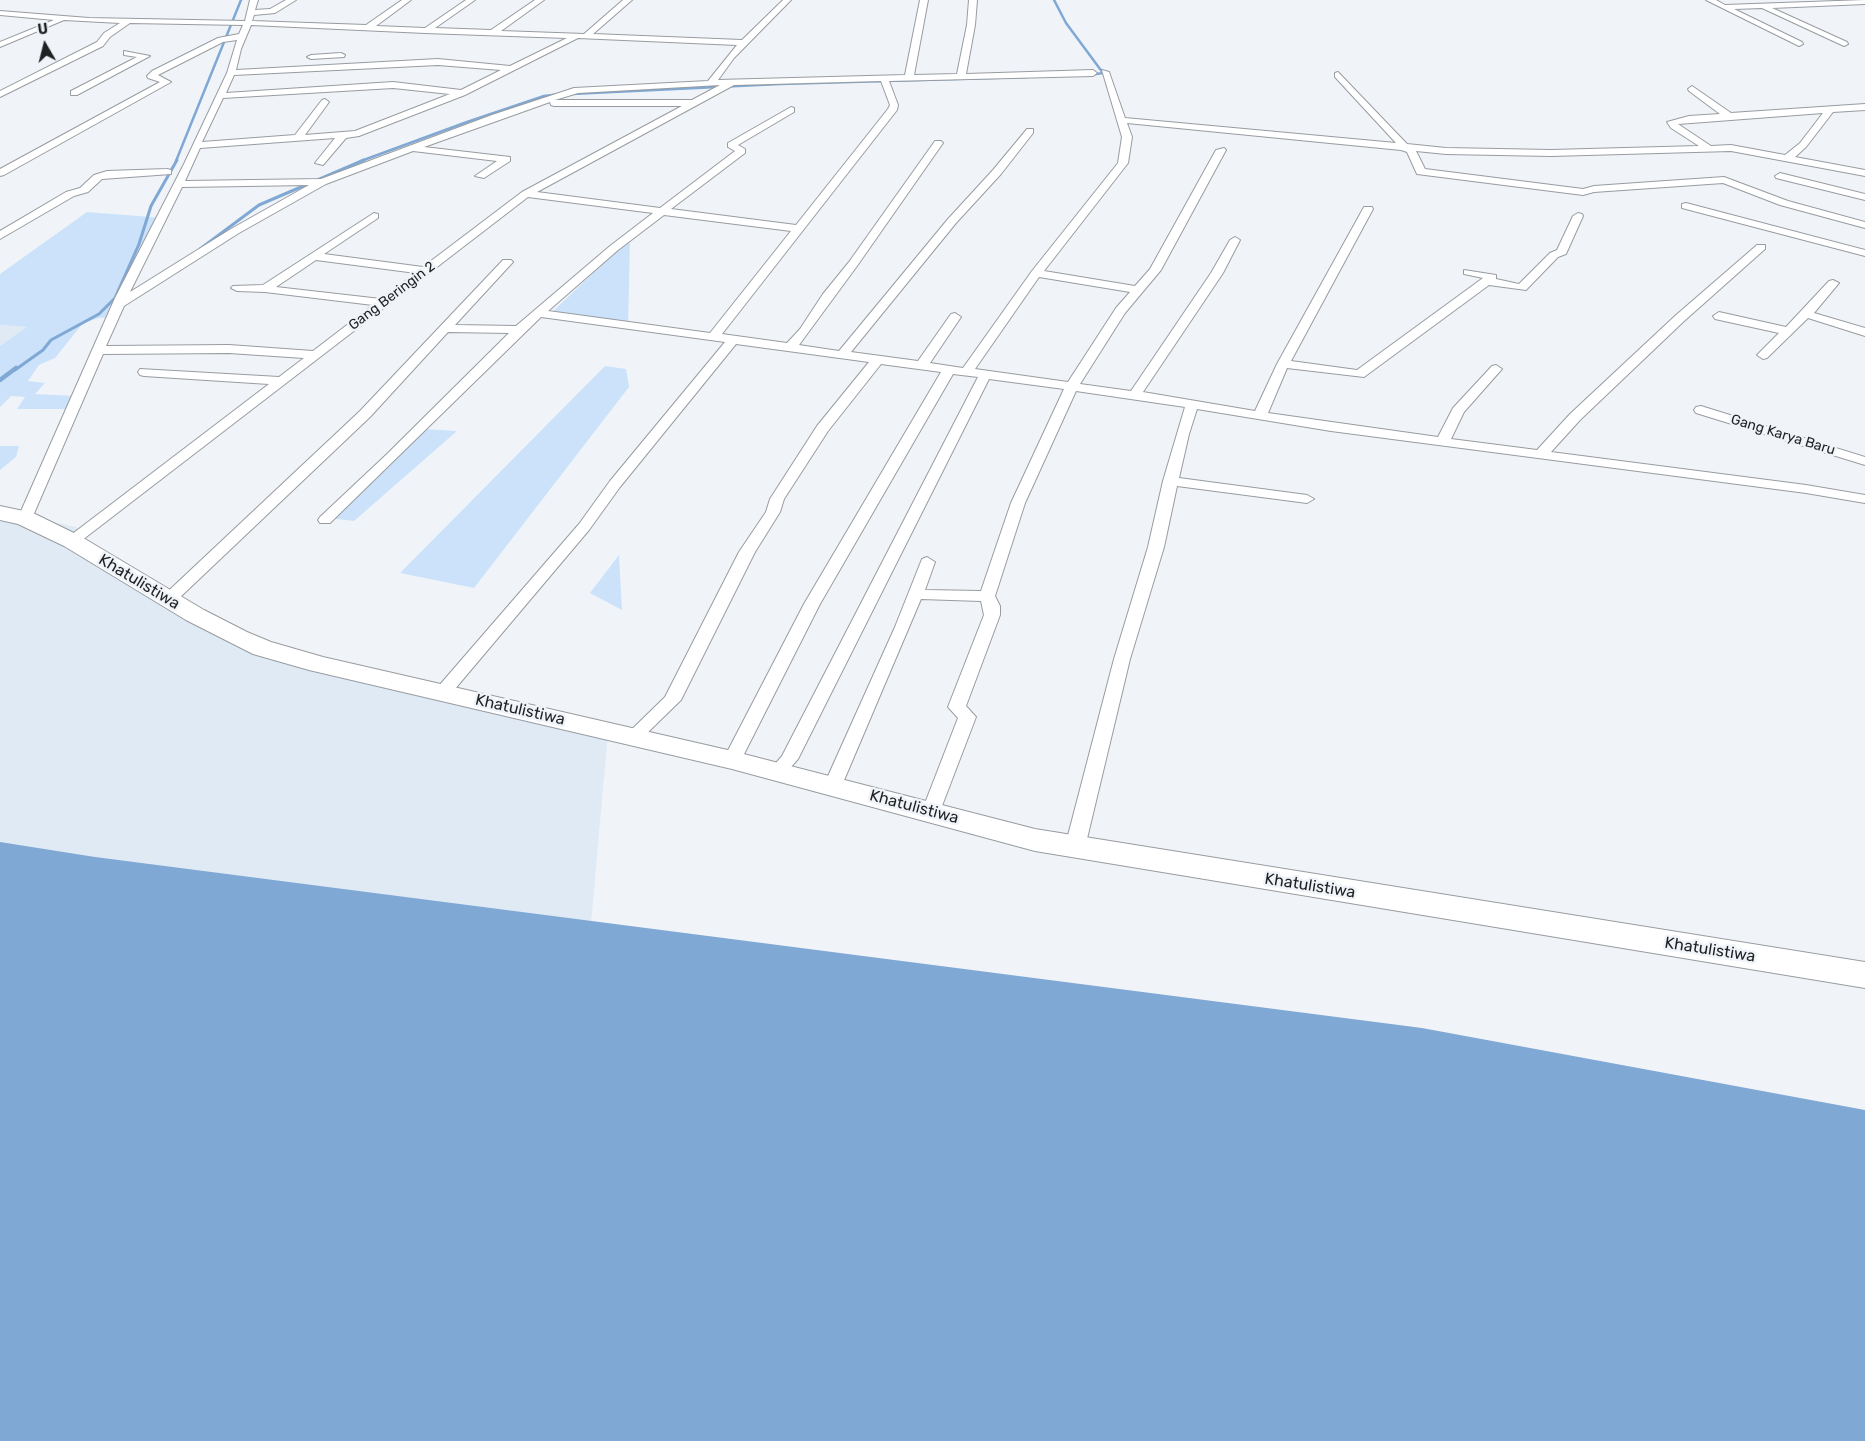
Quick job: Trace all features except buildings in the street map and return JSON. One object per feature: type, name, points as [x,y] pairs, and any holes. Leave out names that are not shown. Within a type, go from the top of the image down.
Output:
[{"type":"highway","name":"Khatulistiwa","points":[[12,515],[72,542],[195,615],[262,648],[318,664],[778,771],[1035,840],[1865,975]]},
{"type":"street","points":[[12,515],[99,350],[122,297],[238,62],[237,49],[254,0]]},
{"type":"street","points":[[0,13],[65,19],[237,22],[272,11],[292,0]]},
{"type":"street","points":[[367,28],[407,0]]},
{"type":"street","points":[[424,32],[472,0]]},
{"type":"street","points":[[492,33],[540,0]]},
{"type":"street","points":[[196,145],[356,134],[462,94],[515,69],[581,36],[628,0]]},
{"type":"street","points":[[711,84],[731,56],[787,0]]},
{"type":"street","points":[[909,77],[924,0]]},
{"type":"street","points":[[960,76],[971,25],[973,0]]},
{"type":"street","points":[[1710,0],[1799,44]]},
{"type":"street","points":[[1750,0],[1844,44]]},
{"type":"street","points":[[1792,0],[1801,4]]},
{"type":"street","points":[[1836,2],[1856,10]]},
{"type":"street","points":[[1724,7],[1865,2]]},
{"type":"street","points":[[249,18],[424,32],[744,43]]},
{"type":"street","points":[[0,45],[65,19]]},
{"type":"street","points":[[0,94],[100,44],[107,36],[128,21]]},
{"type":"street","points":[[2,171],[167,82],[147,76],[225,39],[243,36]]},
{"type":"street","points":[[201,50],[237,49]]},
{"type":"street","points":[[74,93],[146,56],[127,53]]},
{"type":"street","points":[[302,57],[341,55]]},
{"type":"street","points":[[231,73],[438,62],[515,69]]},
{"type":"street","points":[[966,372],[1036,273],[1123,163],[1127,137],[1105,72]]},
{"type":"street","points":[[122,297],[320,182],[573,91],[711,84],[884,81],[909,77],[1093,73]]},
{"type":"street","points":[[109,75],[126,76]]},
{"type":"street","points":[[1338,75],[1408,149],[1421,172],[1583,192],[1724,180],[1784,203],[1865,225]]},
{"type":"street","points":[[715,335],[892,110],[894,105],[884,81]]},
{"type":"street","points":[[220,96],[390,85],[462,94]]},
{"type":"street","name":"Gang Beringin 2","points":[[72,542],[526,194],[729,85]]},
{"type":"street","points":[[1692,89],[1730,117]]},
{"type":"street","points":[[296,139],[325,102]]},
{"type":"street","points":[[538,104],[696,103]]},
{"type":"street","points":[[1707,147],[1672,122],[1865,107]]},
{"type":"street","points":[[325,520],[391,458],[519,330],[614,248],[742,151],[730,145],[791,110]]},
{"type":"street","points":[[1789,157],[1803,145],[1830,110]]},
{"type":"street","points":[[1122,120],[1408,149],[1551,153],[1707,147],[1742,149],[1865,173]]},
{"type":"street","points":[[844,353],[952,221],[997,172],[1030,131]]},
{"type":"street","points":[[320,162],[342,136]]},
{"type":"street","points":[[790,347],[805,331],[827,296],[853,264],[938,142]]},
{"type":"street","points":[[412,148],[507,159],[480,176]]},
{"type":"street","points":[[931,811],[967,717],[957,707],[992,615],[992,606],[987,596],[1018,503],[1071,387],[1120,311],[1155,270],[1221,150]]},
{"type":"street","points":[[0,236],[70,194],[84,190],[98,177],[107,174],[167,172]]},
{"type":"street","points":[[1780,176],[1865,197]]},
{"type":"street","points":[[178,184],[320,182]]},
{"type":"street","points":[[526,194],[800,229]]},
{"type":"street","points":[[1686,206],[1865,253]]},
{"type":"street","points":[[1260,415],[1283,364],[1368,209]]},
{"type":"street","points":[[265,289],[374,216]]},
{"type":"street","points":[[1488,280],[1522,288],[1554,255],[1562,252],[1578,216]]},
{"type":"street","points":[[1135,395],[1217,273],[1235,240]]},
{"type":"street","points":[[1540,455],[1680,319],[1761,247]]},
{"type":"street","points":[[313,256],[426,271]]},
{"type":"street","points":[[169,599],[351,428],[507,262]]},
{"type":"street","points":[[1283,364],[1360,374],[1492,277],[1468,272]]},
{"type":"street","points":[[1036,273],[1138,290]]},
{"type":"street","points":[[1763,355],[1806,314],[1832,283]]},
{"type":"street","points":[[237,288],[265,289],[384,303]]},
{"type":"street","points":[[539,313],[649,330],[715,335],[732,341],[844,353],[1442,442],[1806,489],[1865,499]]},
{"type":"street","points":[[1806,314],[1865,332]]},
{"type":"street","points":[[1719,316],[1788,331]]},
{"type":"street","points":[[922,365],[955,317]]},
{"type":"street","points":[[443,328],[519,330]]},
{"type":"street","points":[[442,692],[584,527],[615,484],[732,341]]},
{"type":"street","points":[[99,350],[142,348],[229,349],[314,355]]},
{"type":"street","points":[[634,736],[672,700],[747,552],[773,512],[777,499],[822,429],[878,359]]},
{"type":"street","points":[[732,760],[812,604],[949,369]]},
{"type":"street","points":[[1442,442],[1458,411],[1496,369]]},
{"type":"street","points":[[144,372],[282,381]]},
{"type":"street","points":[[778,771],[789,759],[985,375]]},
{"type":"street","points":[[1075,847],[1122,659],[1156,547],[1170,481],[1182,434],[1192,405]]},
{"type":"street","name":"Gang Karya Baru","points":[[1701,410],[1750,429],[1865,461]]},
{"type":"street","points":[[1170,481],[1307,499]]},
{"type":"street","points":[[833,785],[903,627],[927,562]]},
{"type":"street","points":[[915,594],[987,596]]},
{"type":"shaded area","points":[[87,212],[163,218],[113,317],[99,318],[83,323],[55,358],[39,365],[28,381],[45,383],[35,394],[75,396],[68,409],[17,409],[25,397],[11,396],[0,407],[0,346],[27,327],[0,325],[0,274]]},
{"type":"shaded area","points":[[630,238],[628,329],[548,316]]},
{"type":"shaded area","points":[[0,325],[28,327],[0,346]]},
{"type":"shaded area","points":[[605,366],[626,369],[629,387],[474,588],[400,573]]},
{"type":"shaded area","points":[[423,429],[457,431],[354,521],[328,518]]},
{"type":"shaded area","points":[[0,446],[19,446],[16,457],[0,470]]},
{"type":"shaded area","points":[[0,510],[76,527],[102,554],[164,601],[314,661],[608,732],[589,947],[0,847]]},
{"type":"shaded area","points":[[619,555],[622,610],[590,593]]},
{"type":"water","points":[[0,842],[95,857],[1422,1028],[1865,1110],[1865,1441],[0,1441]]},
{"type":"waterway","points":[[176,161],[241,0]]},
{"type":"waterway","points":[[1054,0],[1066,23],[1103,73],[1089,75]]},
{"type":"waterway","points":[[572,94],[780,84],[1028,77]]},
{"type":"waterway","points":[[361,161],[544,96],[561,94]]},
{"type":"waterway","points":[[15,370],[43,350],[51,340],[99,314],[115,298],[139,244],[151,206],[177,160]]},
{"type":"waterway","points":[[200,249],[259,205],[364,160]]},
{"type":"waterway","points":[[0,380],[16,368]]}]
